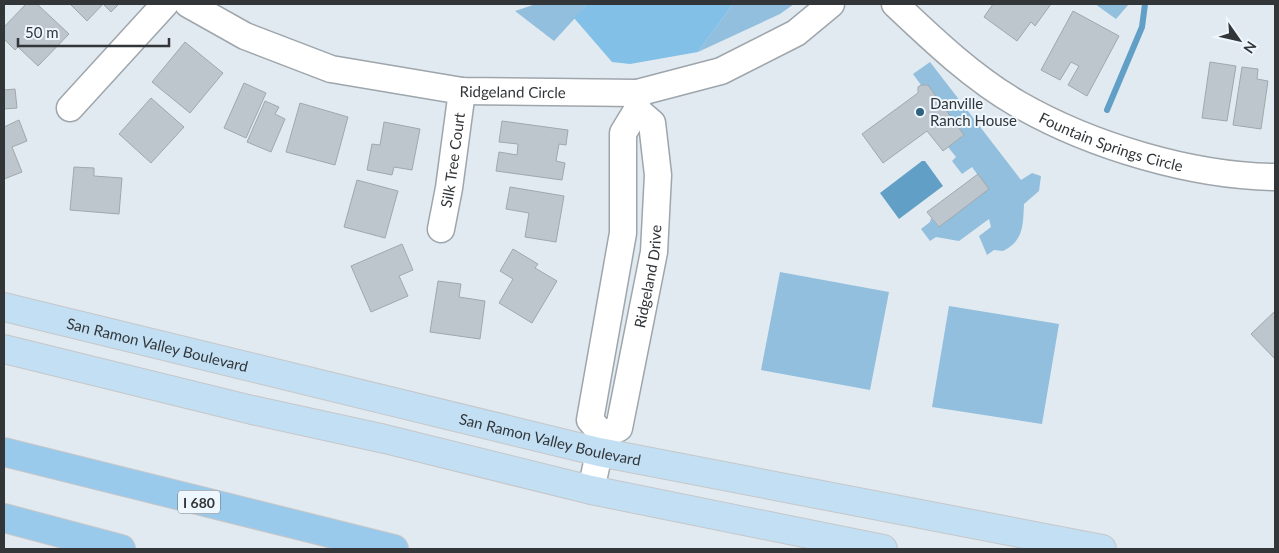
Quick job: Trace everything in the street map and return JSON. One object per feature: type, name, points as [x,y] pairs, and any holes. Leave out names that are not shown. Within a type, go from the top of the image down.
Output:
[{"type":"highway","name":"I 680","points":[[4,452],[394,549]]},
{"type":"highway","points":[[4,518],[121,549]]},
{"type":"main road","name":"San Ramon Valley Boulevard","points":[[4,307],[601,444],[1102,549]]},
{"type":"main road","points":[[4,349],[591,490],[883,549]]},
{"type":"street","points":[[70,108],[165,4]]},
{"type":"street","name":"Ridgeland Circle","points":[[188,4],[245,36],[331,69],[462,91],[637,101],[721,71],[796,33],[831,4]]},
{"type":"street","name":"Fountain Springs Circle","points":[[895,4],[944,50],[1018,104],[1090,138],[1168,163],[1256,177],[1275,177]]},
{"type":"street","name":"Silk Tree Court","points":[[441,229],[450,188],[462,91]]},
{"type":"street","name":"Ridgeland Drive","points":[[637,101],[652,123],[658,175],[654,252],[619,428],[601,444],[590,420],[623,233],[623,133],[637,101]]},
{"type":"street","points":[[591,490],[601,444]]},
{"type":"shaded area","points":[[536,4],[588,4],[554,41],[515,11]]},
{"type":"shaded area","points":[[588,4],[733,4],[698,52],[630,64],[612,62],[574,18]]},
{"type":"shaded area","points":[[733,4],[794,4],[780,14],[698,52]]},
{"type":"shaded area","points":[[1095,4],[1129,4],[1116,19]]},
{"type":"shaded area","points":[[930,62],[1021,180],[1032,173],[1041,176],[1039,191],[1024,204],[1019,237],[1010,247],[1003,251],[994,250],[987,255],[979,236],[991,227],[989,219],[959,241],[936,237],[930,241],[921,229],[930,222],[931,218],[939,227],[988,189],[972,167],[962,174],[952,161],[956,157],[948,147],[964,135],[928,86],[921,85],[913,74]]},
{"type":"shaded area","points":[[922,161],[925,161],[943,186],[899,219],[880,193]]},
{"type":"shaded area","points":[[780,272],[889,292],[870,390],[761,370]]},
{"type":"shaded area","points":[[949,306],[1059,324],[1042,424],[932,407]]},
{"type":"building","points":[[26,4],[37,4],[69,34],[38,66],[18,47],[15,50],[4,39],[4,27]]},
{"type":"building","points":[[70,4],[103,4],[87,21]]},
{"type":"building","points":[[103,4],[119,4],[111,12]]},
{"type":"building","points":[[993,4],[1051,4],[1035,26],[1031,22],[1017,41],[984,17]]},
{"type":"building","points":[[1073,11],[1119,36],[1087,96],[1068,85],[1079,66],[1071,62],[1060,80],[1041,70]]},
{"type":"building","points":[[185,42],[223,73],[190,113],[152,82]]},
{"type":"building","points":[[1210,62],[1236,66],[1227,121],[1202,118]]},
{"type":"building","points":[[1242,67],[1258,69],[1257,79],[1268,81],[1261,129],[1233,125]]},
{"type":"building","points":[[244,83],[266,93],[246,138],[224,128]]},
{"type":"building","name":"Danville Ranch House","points":[[928,85],[964,135],[943,151],[927,131],[883,163],[862,134],[918,93],[918,87]]},
{"type":"building","points":[[15,89],[17,108],[4,109],[4,90]]},
{"type":"building","points":[[151,98],[184,127],[151,163],[119,134]]},
{"type":"building","points":[[265,101],[279,107],[275,114],[285,119],[271,152],[247,142]]},
{"type":"building","points":[[300,103],[348,117],[335,165],[286,152]]},
{"type":"building","points":[[19,120],[27,141],[12,147],[22,172],[4,179],[4,127]]},
{"type":"building","points":[[502,121],[568,130],[566,145],[559,144],[556,161],[565,163],[562,180],[496,171],[499,152],[517,155],[518,144],[499,142]]},
{"type":"building","points":[[384,122],[420,129],[412,170],[394,167],[392,175],[367,170],[372,144],[380,145]]},
{"type":"building","points":[[74,167],[94,168],[94,176],[122,178],[119,214],[70,210]]},
{"type":"building","points":[[978,174],[989,189],[939,227],[927,212]]},
{"type":"building","points":[[357,180],[398,191],[385,238],[344,227]]},
{"type":"building","points":[[510,187],[564,196],[556,242],[525,237],[529,213],[506,209]]},
{"type":"building","points":[[402,244],[413,270],[399,276],[408,296],[371,312],[351,266]]},
{"type":"building","points":[[513,249],[538,264],[535,268],[557,281],[532,323],[499,303],[513,279],[500,271]]},
{"type":"building","points":[[438,281],[461,284],[459,297],[485,301],[480,339],[430,332]]},
{"type":"building","points":[[1275,311],[1275,359],[1251,334]]},
{"type":"waterway","points":[[1107,110],[1142,27],[1145,4]]},
{"type":"place","name":"Danville Ranch House","points":[[920,112]]}]
